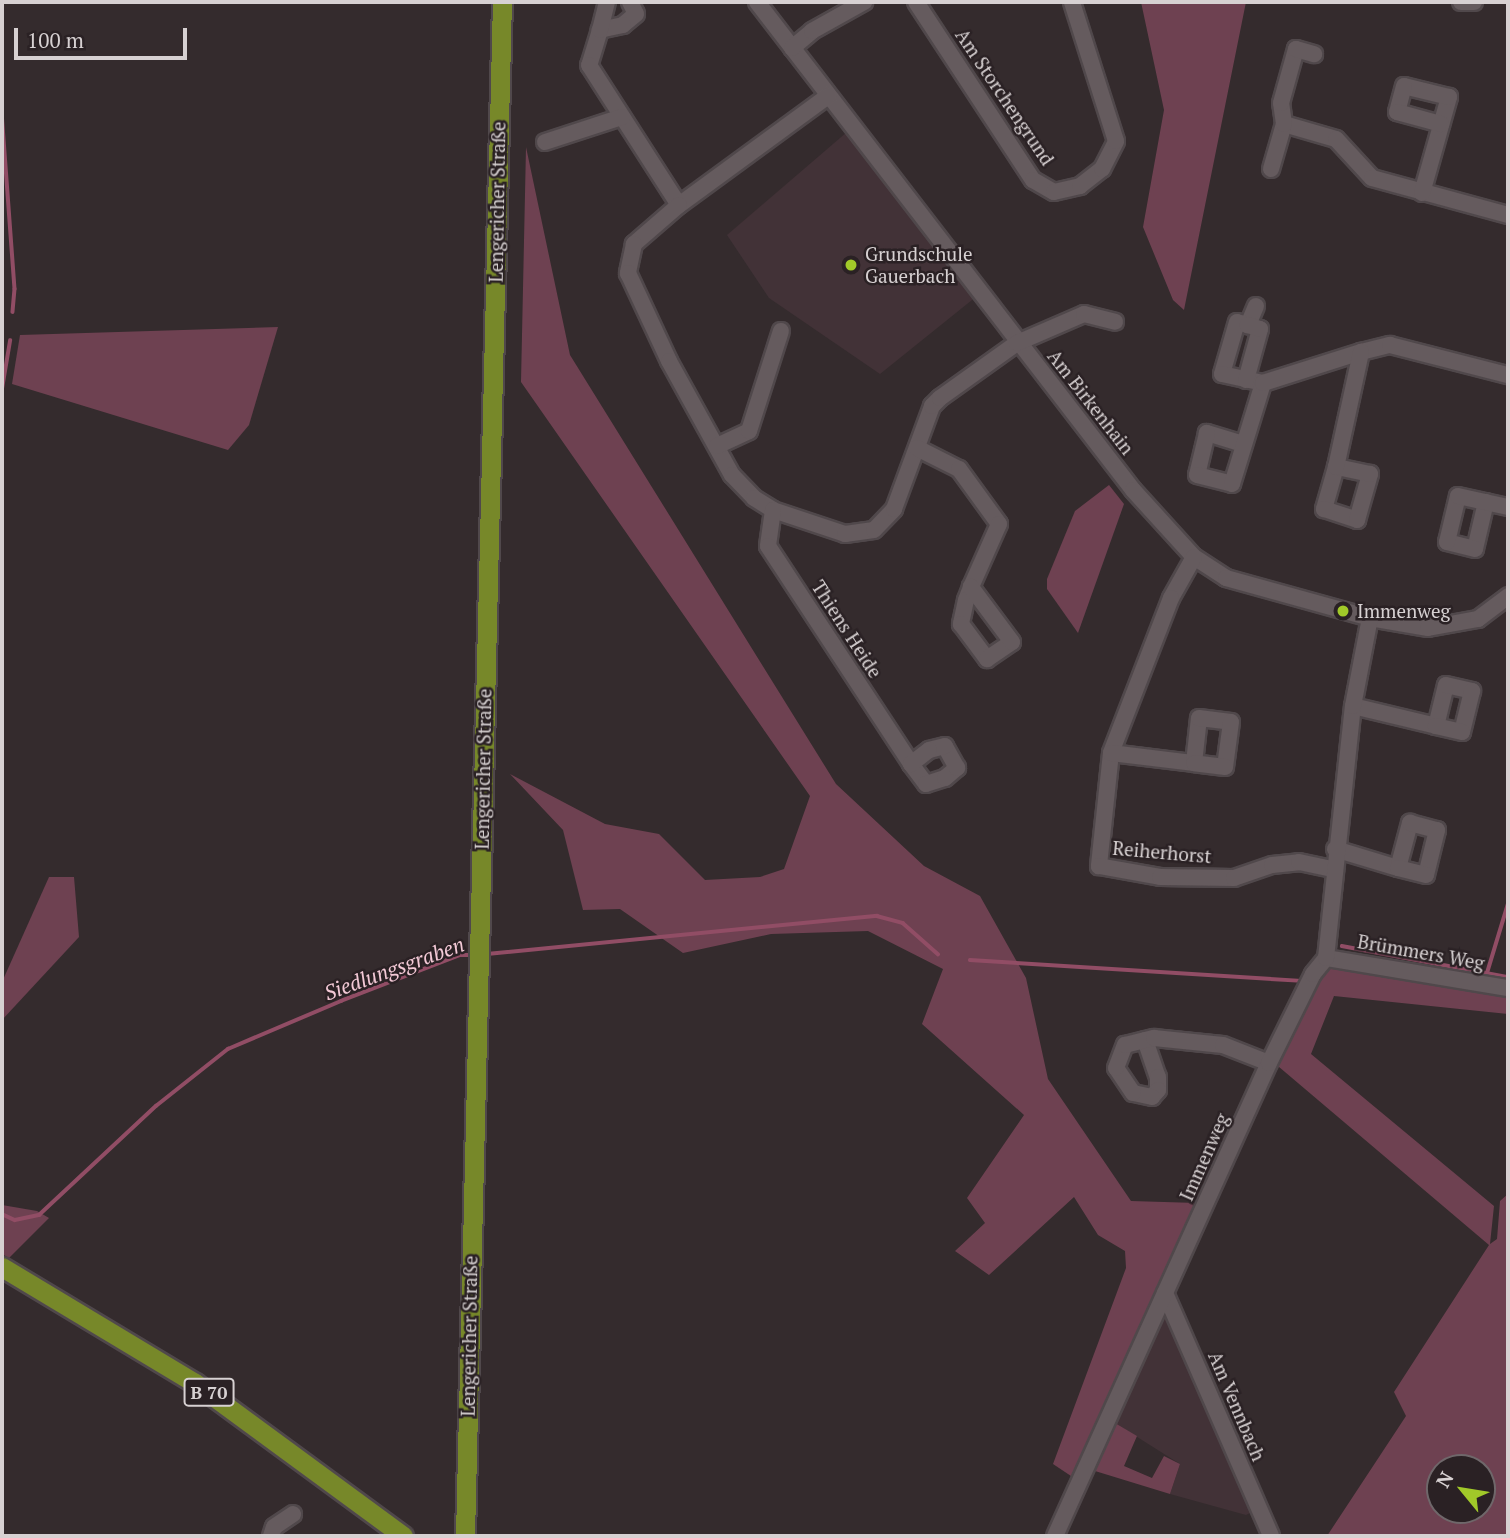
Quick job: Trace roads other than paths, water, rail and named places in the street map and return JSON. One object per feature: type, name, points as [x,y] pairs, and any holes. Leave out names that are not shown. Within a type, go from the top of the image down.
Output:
[{"type":"main road","name":"Lengericher Straße","points":[[465,1536],[502,2]]},
{"type":"main road","name":"B 70","points":[[2,1267],[195,1383],[403,1536]]},
{"type":"street","points":[[607,2],[589,65],[679,205]]},
{"type":"street","points":[[600,30],[623,24],[636,14],[630,2]]},
{"type":"street","name":"Am Birkenhain","points":[[757,2],[1017,343],[1133,490],[1194,558],[1226,578],[1370,618],[1428,628],[1478,619],[1508,596]]},
{"type":"street","points":[[792,48],[813,31],[864,2]]},
{"type":"street","name":"Am Storchengrund","points":[[916,2],[1033,180],[1054,192],[1080,186],[1102,169],[1116,141],[1072,2]]},
{"type":"street","points":[[1461,2],[1474,2]]},
{"type":"street","points":[[1271,169],[1284,124],[1281,103],[1296,49],[1314,54]]},
{"type":"street","points":[[828,96],[679,205],[634,244],[628,273],[669,361],[732,475],[773,510],[845,534],[874,530],[894,509],[932,406],[1017,343],[1084,314],[1115,322]]},
{"type":"street","points":[[545,142],[622,117]]},
{"type":"street","points":[[1284,124],[1336,139],[1372,177],[1508,215]]},
{"type":"street","points":[[1422,193],[1441,124]]},
{"type":"street","points":[[1248,325],[1256,306]]},
{"type":"street","points":[[1245,380],[1260,329],[1237,322],[1222,374],[1245,380],[1263,383],[1390,345],[1508,375]]},
{"type":"street","points":[[717,446],[749,431],[781,331]]},
{"type":"street","points":[[1336,467],[1361,352]]},
{"type":"street","points":[[1243,444],[1263,383]]},
{"type":"street","points":[[917,448],[959,469],[999,524],[971,587]]},
{"type":"street","points":[[1486,502],[1508,507]]},
{"type":"street","name":"Thiens Heide","points":[[773,510],[768,546],[911,764]]},
{"type":"street","name":"Reiherhorst","points":[[1194,558],[1171,598],[1111,752],[1099,866],[1160,877],[1234,878],[1285,863],[1333,869]]},
{"type":"street","name":"Immenweg","points":[[1055,1536],[1269,1063],[1313,974],[1326,958],[1335,849],[1353,706],[1370,618]]},
{"type":"street","points":[[1353,706],[1436,726]]},
{"type":"street","points":[[1111,752],[1194,763]]},
{"type":"street","points":[[1335,849],[1398,868]]},
{"type":"street","name":"Brümmers Weg","points":[[1326,958],[1508,988]]},
{"type":"street","points":[[1146,1040],[1223,1045],[1269,1063]]},
{"type":"street","name":"Am Vennbach","points":[[1165,1293],[1271,1536]]},
{"type":"street","points":[[271,1536],[274,1527],[293,1514]]},
{"type":"waterway","points":[[2,112],[15,289],[13,312]]},
{"type":"waterway","points":[[2,389],[10,341]]},
{"type":"waterway","points":[[1487,973],[1508,904]]},
{"type":"waterway","name":"Siedlungsgraben","points":[[487,954],[877,916],[903,923],[938,954]]},
{"type":"waterway","points":[[1342,946],[1508,977]]},
{"type":"waterway","name":"Siedlungsgraben","points":[[2,1214],[15,1220],[39,1215],[156,1106],[228,1049],[460,955],[472,955]]},
{"type":"waterway","points":[[970,960],[1301,981]]},
{"type":"place","name":"Grundschule Gauerbach","points":[[851,265]]},
{"type":"place","name":"Immenweg","points":[[1343,611]]}]
